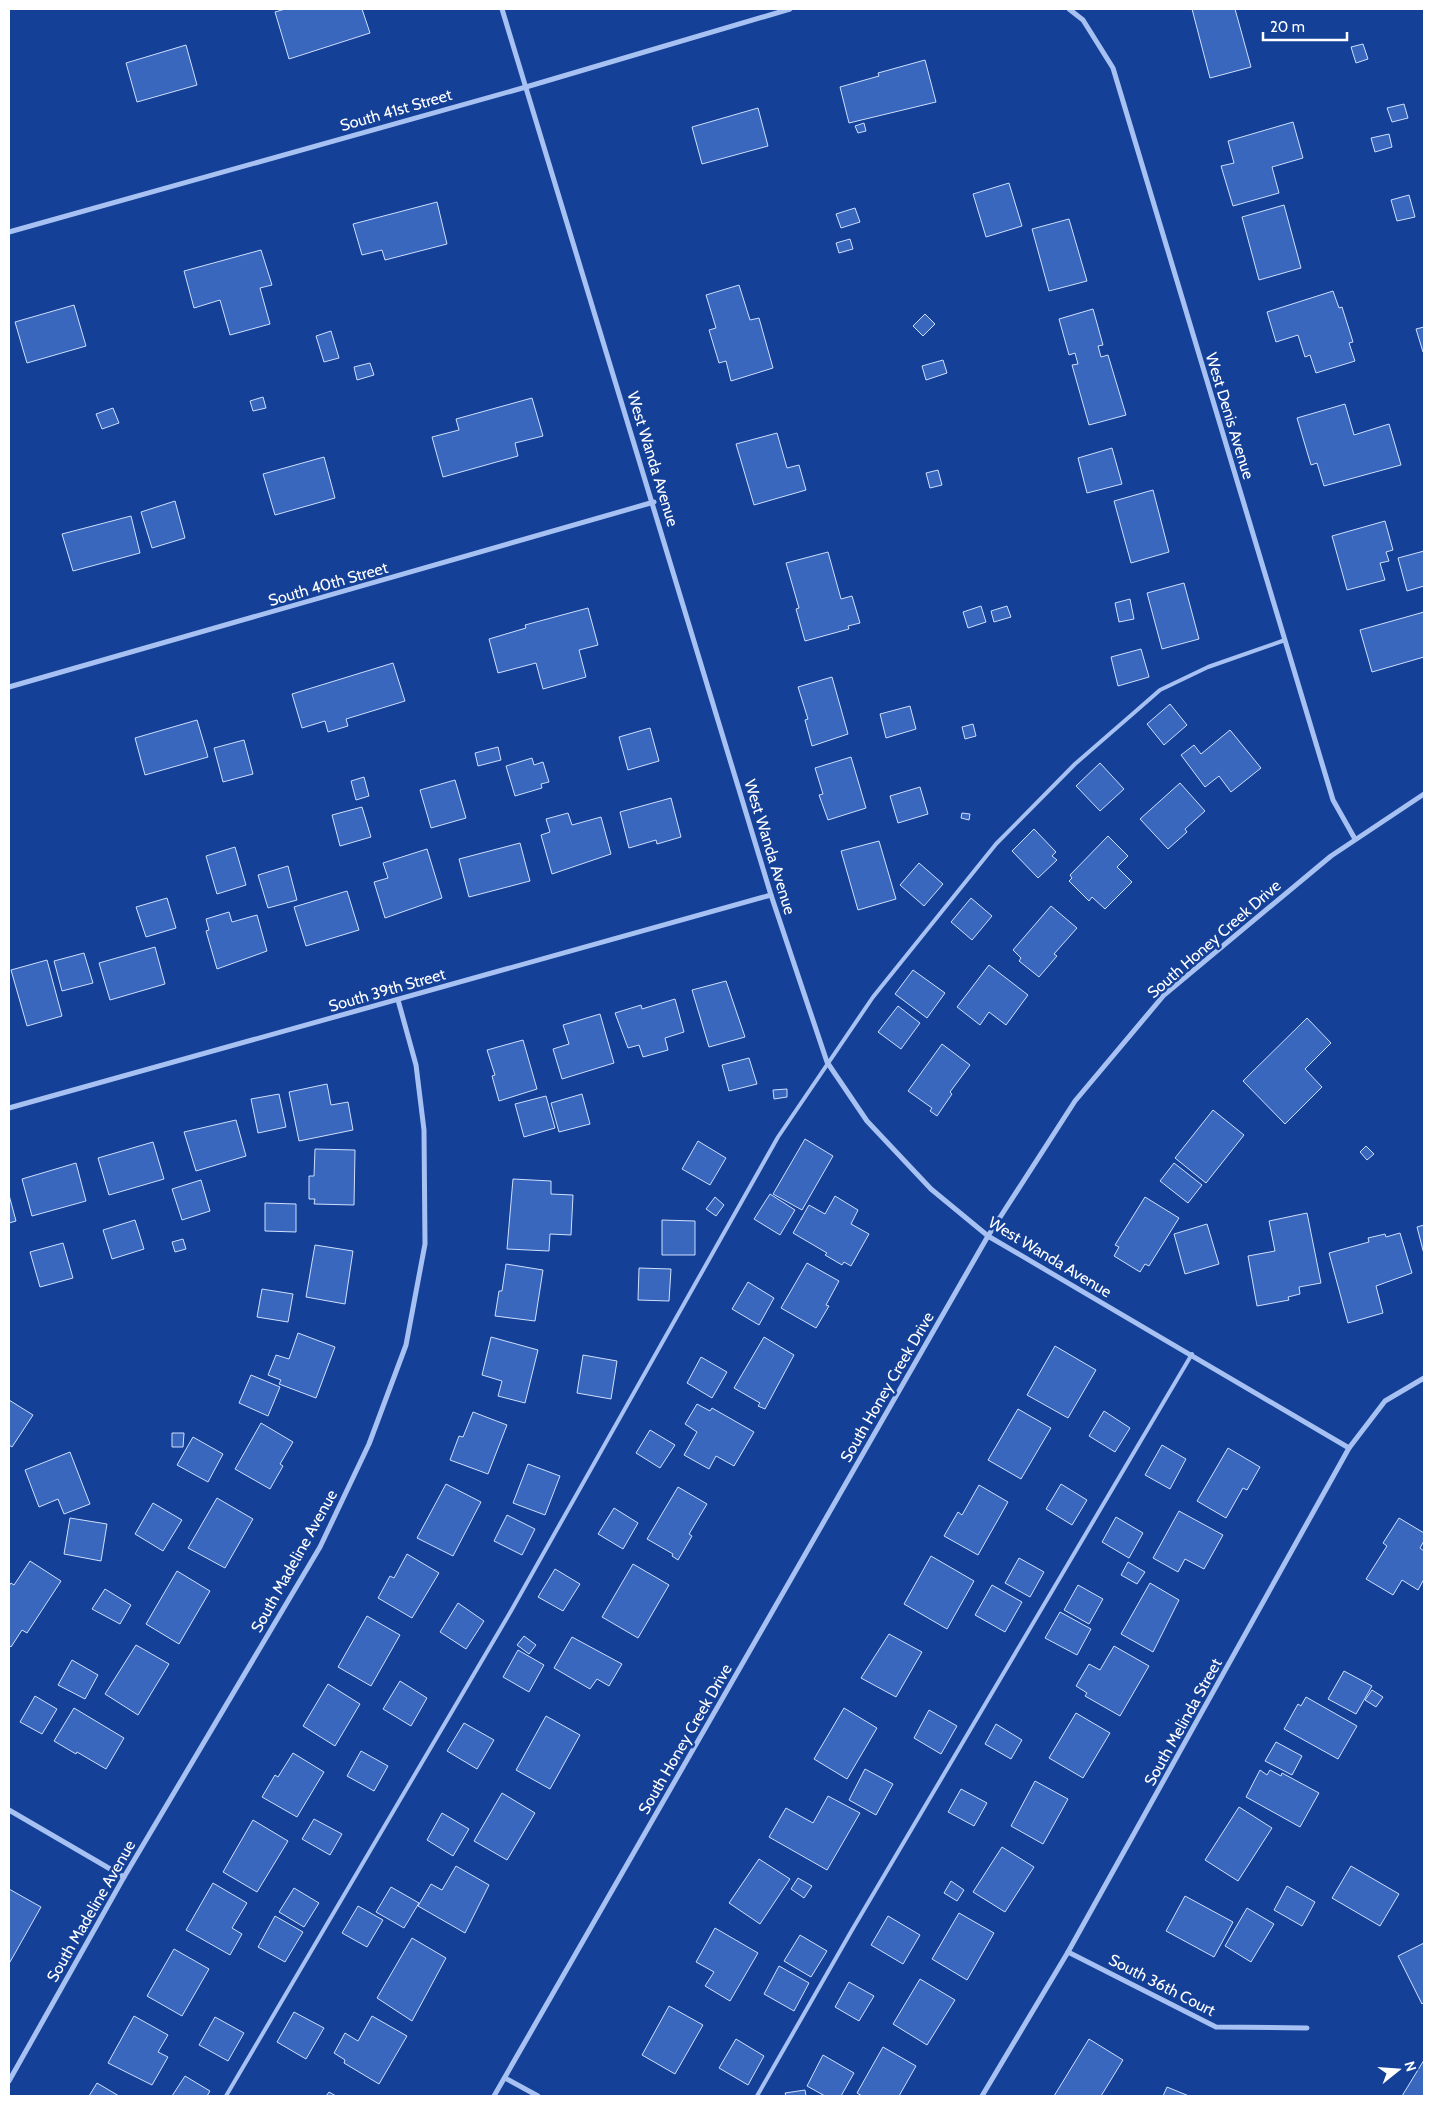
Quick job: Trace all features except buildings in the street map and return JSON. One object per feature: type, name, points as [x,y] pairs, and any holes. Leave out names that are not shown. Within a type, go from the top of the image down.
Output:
[{"type":"street","name":"West Wanda Avenue","points":[[502,9],[654,502],[771,895],[827,1062],[868,1121],[931,1189],[988,1236],[1192,1354],[1349,1448]]},
{"type":"street","name":"South 41st Street","points":[[9,232],[526,87],[790,9]]},
{"type":"street","name":"West Denis Avenue","points":[[1069,9],[1083,20],[1113,68],[1333,800],[1354,839]]},
{"type":"street","name":"South 40th Street","points":[[9,687],[654,502]]},
{"type":"street","name":"South Honey Creek Drive","points":[[494,2096],[988,1236],[1075,1101],[1164,995],[1331,856],[1424,794]]},
{"type":"street","name":"South 39th Street","points":[[9,1108],[771,895]]},
{"type":"street","name":"South Madeline Avenue","points":[[9,2082],[124,1877],[320,1547],[369,1444],[406,1345],[425,1244],[424,1130],[416,1065],[398,1000]]},
{"type":"street","name":"South Melinda Street","points":[[982,2096],[1068,1952],[1349,1448],[1385,1401],[1424,1378]]},
{"type":"street","points":[[9,1810],[124,1877]]},
{"type":"street","name":"South 36th Court","points":[[1068,1952],[1216,2027],[1308,2028]]},
{"type":"street","points":[[505,2078],[538,2096]]},
{"type":"lane","points":[[226,2096],[506,1620],[769,1153],[827,1062],[873,997],[996,844],[1075,764],[1160,690],[1208,667],[1285,640]]},
{"type":"lane","points":[[757,2096],[852,1930],[1192,1354]]}]
